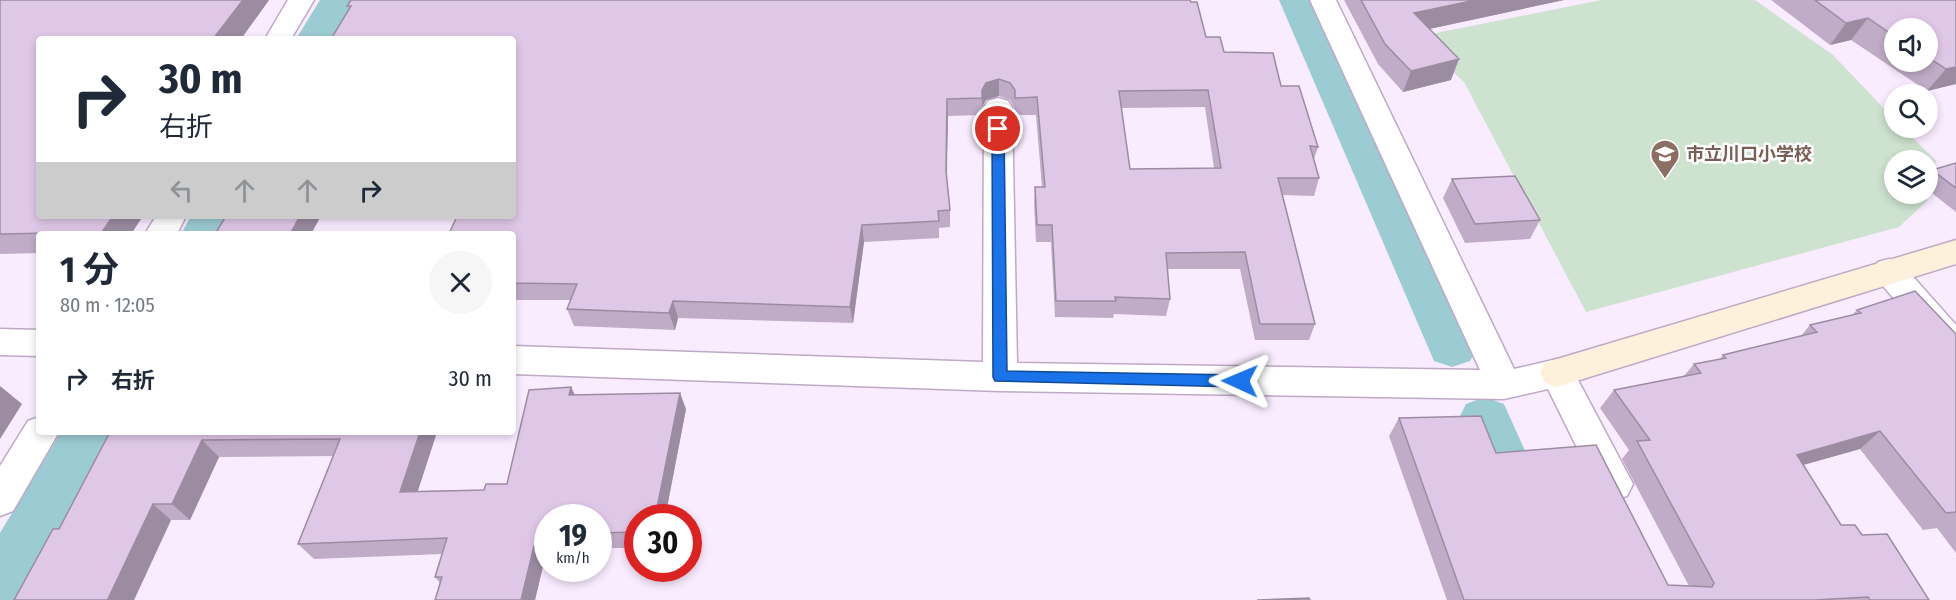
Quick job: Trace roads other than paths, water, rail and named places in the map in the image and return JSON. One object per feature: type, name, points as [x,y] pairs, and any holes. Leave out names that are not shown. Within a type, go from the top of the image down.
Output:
[{"type":"street","points":[[280,36],[301,0]]},
{"type":"street","points":[[1323,0],[1504,385]]},
{"type":"street","points":[[998,107],[1000,377]]},
{"type":"street","points":[[516,360],[1000,377],[1504,385],[1557,373],[1956,252]]},
{"type":"street","points":[[1889,271],[1956,348]]},
{"type":"street","points":[[0,342],[36,343]]},
{"type":"street","points":[[1557,373],[1631,517]]},
{"type":"street","points":[[0,500],[39,435]]},
{"type":"waterway","points":[[318,36],[339,0]]},
{"type":"waterway","points":[[1298,0],[1452,347]]},
{"type":"waterway","points":[[206,231],[212,219]]},
{"type":"waterway","points":[[1485,420],[1562,600]]},
{"type":"waterway","points":[[0,589],[88,435]]},
{"type":"place","name":"市立川口小学校","points":[[1665,180]]}]
